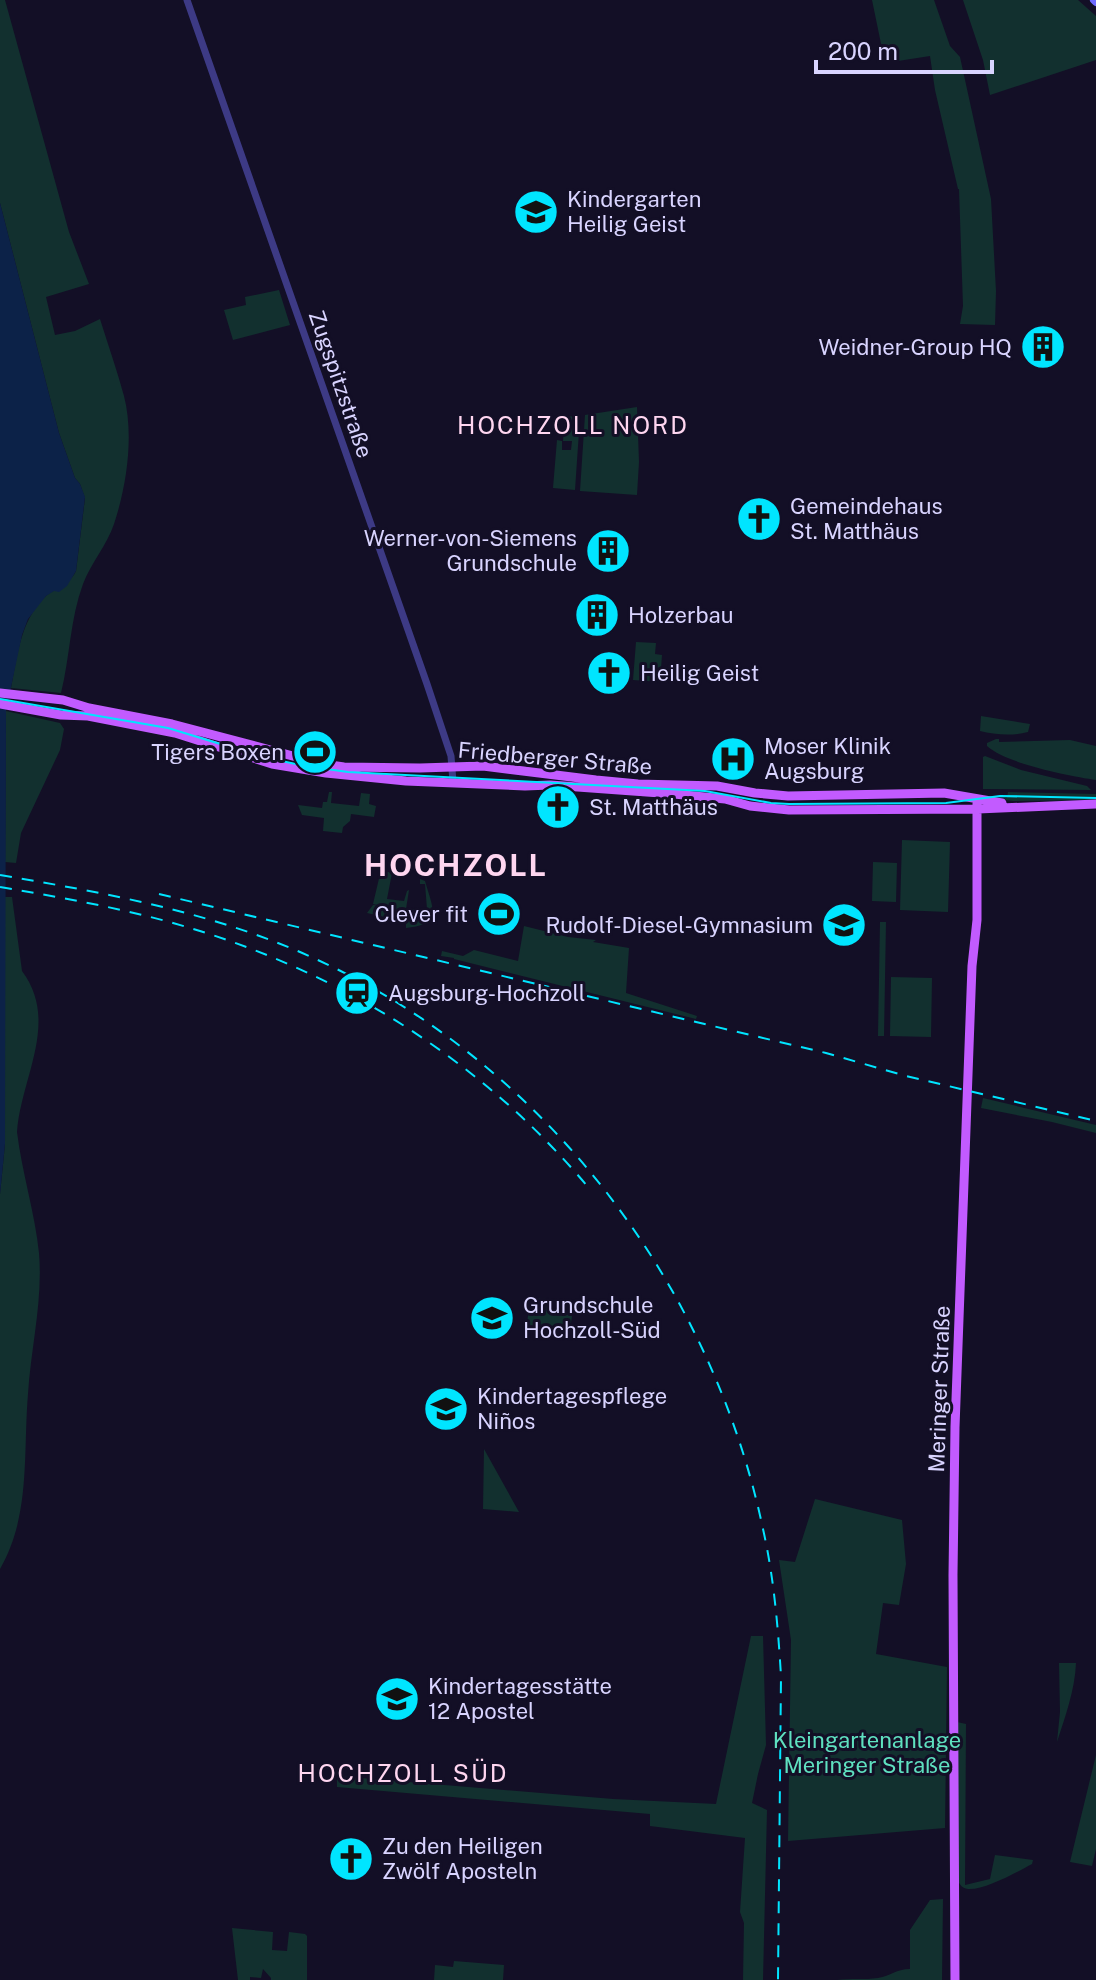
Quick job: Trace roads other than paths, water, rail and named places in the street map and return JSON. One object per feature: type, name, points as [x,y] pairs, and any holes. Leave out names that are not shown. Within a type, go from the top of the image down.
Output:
[{"type":"main road","name":"Friedberger Straße","points":[[0,693],[63,700],[344,767],[483,766],[638,784],[717,786],[788,796],[944,793],[977,804]]},
{"type":"main road","name":"Friedberger Straße","points":[[0,704],[138,725],[211,743],[272,764],[406,781],[562,786],[710,798],[789,810],[1096,804]]},
{"type":"main road","name":"Meringer Straße","points":[[955,1980],[955,1403],[972,966],[977,920],[977,804]]},
{"type":"street","name":"Zugspitzstraße","points":[[187,0],[445,736],[453,767],[453,782]]},
{"type":"water","points":[[0,203],[59,433],[85,497],[76,571],[67,586],[46,596],[28,619],[6,711],[5,1144],[0,1194]]},
{"type":"tram line","points":[[0,699],[168,728],[263,757],[348,772],[705,791],[789,804],[946,803],[1000,796],[1096,798]]},
{"type":"railway","points":[[0,875],[158,906],[234,927],[309,956],[393,1000],[470,1054],[541,1117],[604,1188],[658,1266],[703,1350],[738,1438],[763,1529],[775,1602],[781,1676],[778,1980]]},
{"type":"railway","points":[[0,887],[109,907],[173,923],[233,942],[347,992],[452,1059],[546,1140],[588,1187]]},
{"type":"railway","points":[[159,894],[826,1053],[906,1076],[1096,1121]]},
{"type":"place","name":"Kindergarten Heilig Geist","points":[[536,212]]},
{"type":"place","name":"Weidner-Group HQ","points":[[1043,347]]},
{"type":"place","name":"Gemeindehaus St. Matthäus","points":[[759,519]]},
{"type":"place","name":"Werner-von-Siemens Grundschule","points":[[608,551]]},
{"type":"place","name":"Holzerbau","points":[[597,615]]},
{"type":"place","name":"Heilig Geist","points":[[609,673]]},
{"type":"place","name":"Tigers Boxen","points":[[315,752]]},
{"type":"place","name":"Moser Klinik Augsburg","points":[[733,759]]},
{"type":"place","name":"St. Matthäus","points":[[558,807]]},
{"type":"place","name":"Clever fit","points":[[499,914]]},
{"type":"place","name":"Rudolf-Diesel-Gymnasium","points":[[844,925]]},
{"type":"place","name":"Augsburg-Hochzoll","points":[[357,993]]},
{"type":"place","name":"Grundschule Hochzoll-Süd","points":[[492,1318]]},
{"type":"place","name":"Kindertagespflege Niños","points":[[446,1409]]},
{"type":"place","name":"Kindertagesstätte 12 Apostel","points":[[397,1699]]},
{"type":"place","name":"Zu den Heiligen Zwölf Aposteln","points":[[351,1859]]},
{"type":"district","name":"HOCHZOLL NORD","points":[[573,425]]},
{"type":"district","name":"HOCHZOLL","points":[[456,865]]},
{"type":"district","name":"HOCHZOLL SÜD","points":[[403,1773]]},
{"type":"park label","name":"Kleingartenanlage Meringer Straße","points":[[867,1752]]}]
